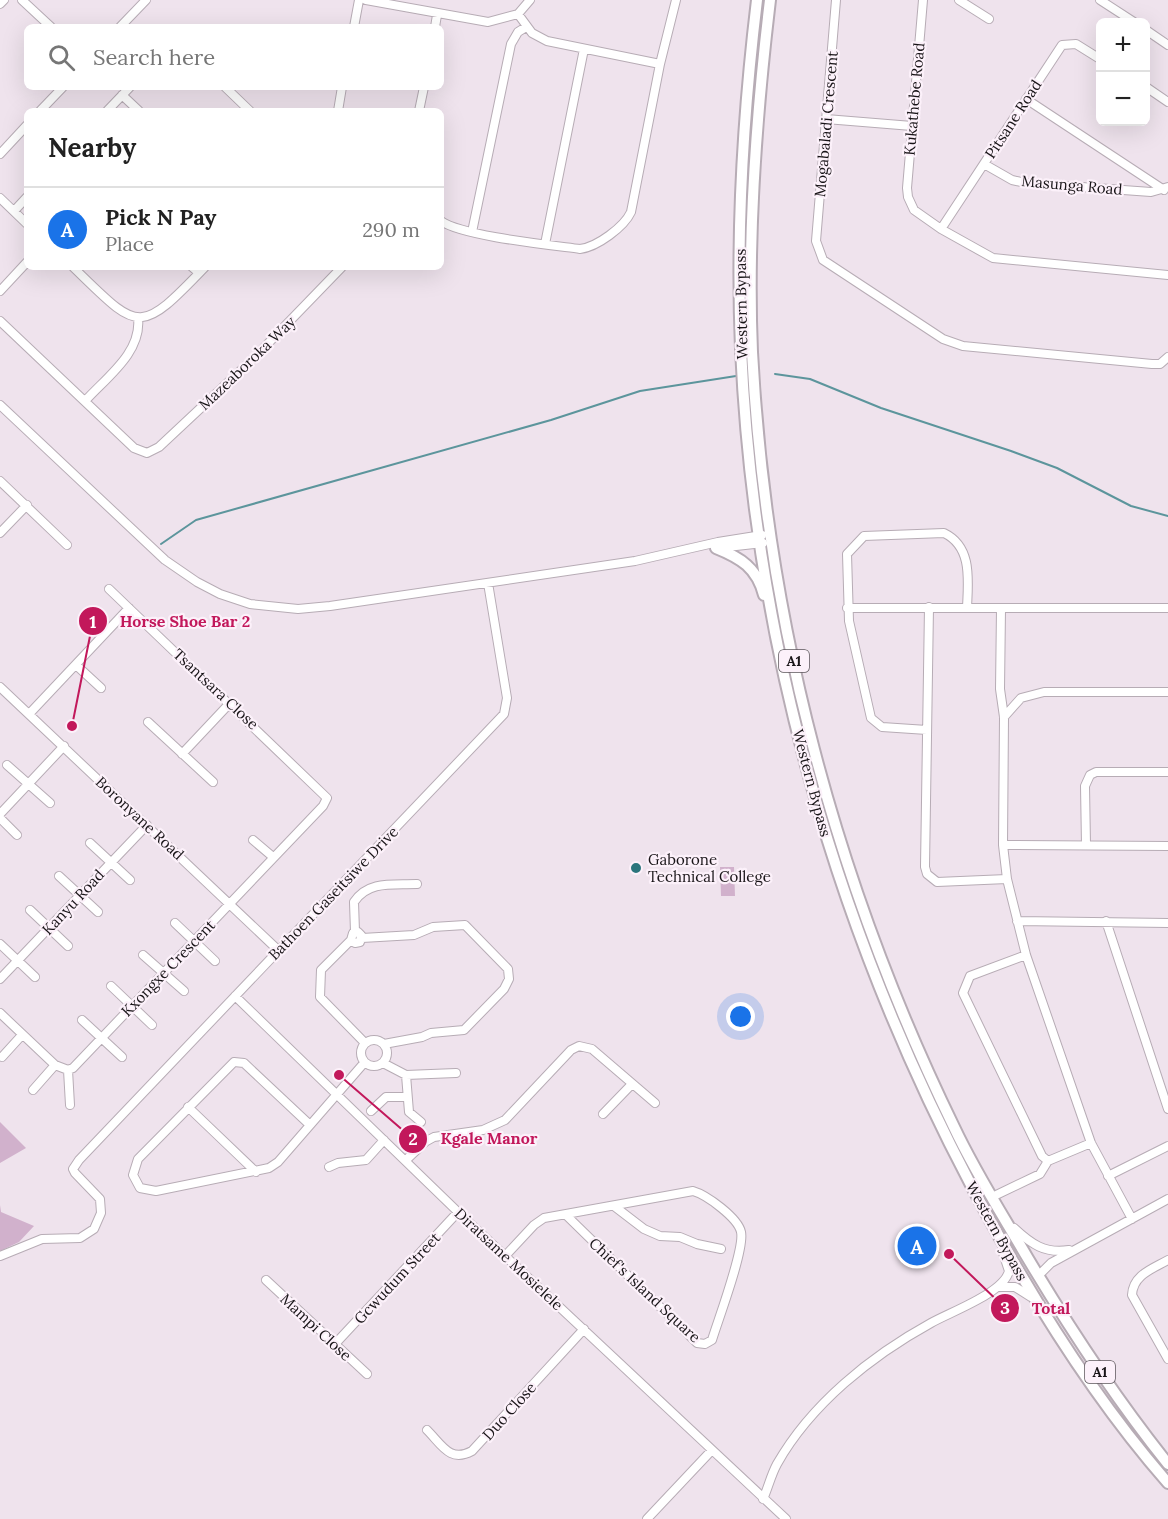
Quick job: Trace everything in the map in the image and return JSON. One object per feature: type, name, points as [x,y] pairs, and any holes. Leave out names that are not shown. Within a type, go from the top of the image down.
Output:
[{"type":"highway","name":"Western Bypass","points":[[757,0],[744,132],[740,252],[741,349],[747,438],[765,539],[830,813],[888,982],[955,1130],[1038,1276],[1094,1363],[1168,1464]]},
{"type":"highway","name":"Western Bypass","points":[[770,0],[756,133],[751,253],[752,349],[765,539],[778,648],[821,819],[874,975],[945,1134],[993,1226],[1061,1336],[1113,1412],[1168,1483]]},
{"type":"highway","points":[[716,548],[743,560],[756,576],[778,648]]},
{"type":"street","points":[[0,4],[4,0]]},
{"type":"street","points":[[22,0],[48,24]]},
{"type":"street","points":[[123,24],[146,0]]},
{"type":"street","points":[[355,24],[360,0]]},
{"type":"street","points":[[366,0],[437,15],[488,22],[518,14],[530,0]]},
{"type":"street","points":[[444,223],[454,228],[472,232],[586,248],[625,223],[628,218],[660,64],[676,0]]},
{"type":"street","name":"Mogabaladi Crescent","points":[[836,0],[817,248],[823,260],[953,343],[1160,364],[1168,357]]},
{"type":"street","name":"Kukathebe Road","points":[[923,0],[908,197],[914,210],[941,229]]},
{"type":"street","points":[[959,0],[989,20]]},
{"type":"street","points":[[1100,0],[1128,18]]},
{"type":"street","points":[[518,14],[526,27],[547,41],[660,64]]},
{"type":"street","points":[[436,24],[437,15]]},
{"type":"street","points":[[472,232],[511,44],[518,33],[526,27]]},
{"type":"street","points":[[1150,33],[1168,45]]},
{"type":"street","name":"Pitsane Road","points":[[941,229],[1062,45],[1076,44],[1096,56]]},
{"type":"street","points":[[545,244],[584,49]]},
{"type":"street","points":[[43,108],[60,90]]},
{"type":"street","points":[[110,108],[127,90]]},
{"type":"street","points":[[228,90],[247,108]]},
{"type":"street","points":[[338,108],[342,90]]},
{"type":"street","points":[[420,108],[423,90]]},
{"type":"street","points":[[1150,90],[1168,102]]},
{"type":"street","points":[[122,95],[136,108]]},
{"type":"street","points":[[1026,99],[1166,188]]},
{"type":"street","points":[[826,119],[912,126]]},
{"type":"street","points":[[2,148],[24,128]]},
{"type":"street","name":"Masunga Road","points":[[984,164],[1012,180],[1026,183],[1151,192],[1166,188]]},
{"type":"street","points":[[0,198],[24,221]]},
{"type":"street","points":[[14,211],[24,200]]},
{"type":"street","points":[[941,229],[984,253],[1006,260],[1168,275]]},
{"type":"street","points":[[0,291],[24,265]]},
{"type":"street","points":[[76,270],[117,310],[138,318],[158,313],[202,270]]},
{"type":"street","name":"Mazeaboroka Way","points":[[86,400],[134,448],[147,453],[159,447],[252,360],[339,270]]},
{"type":"street","points":[[0,321],[86,400],[131,350],[137,340],[138,318]]},
{"type":"street","points":[[0,405],[165,560],[207,588],[234,600],[280,608],[314,608],[635,561],[698,548],[765,539]]},
{"type":"street","points":[[0,481],[67,545]]},
{"type":"street","points":[[0,533],[27,505]]},
{"type":"street","points":[[927,730],[882,727],[871,718],[847,608],[847,554],[859,538],[864,536],[944,533],[951,537],[968,561],[968,608]]},
{"type":"street","points":[[698,548],[716,548],[765,539]]},
{"type":"street","name":"Bathoen Gaseitsiwe Drive","points":[[0,1256],[42,1239],[80,1238],[94,1229],[101,1213],[100,1200],[73,1169],[504,714],[507,698],[488,583]]},
{"type":"street","name":"Tsantsara Close","points":[[109,589],[327,798]]},
{"type":"street","points":[[929,607],[925,867],[927,874],[937,882],[1007,879]]},
{"type":"street","points":[[30,713],[129,608]]},
{"type":"street","points":[[847,608],[1168,609]]},
{"type":"street","points":[[1001,609],[1000,689],[1004,717],[1004,845],[1007,879],[1026,956],[1091,1143],[1132,1219]]},
{"type":"street","points":[[76,665],[101,688]]},
{"type":"street","name":"Boronyane Road","points":[[0,687],[231,903],[278,951]]},
{"type":"street","points":[[1004,717],[1021,698],[1044,692],[1168,692]]},
{"type":"street","points":[[182,754],[230,703]]},
{"type":"street","points":[[148,722],[213,782]]},
{"type":"street","points":[[0,814],[64,746]]},
{"type":"street","points":[[7,765],[50,803]]},
{"type":"street","points":[[1086,845],[1085,786],[1089,775],[1096,772],[1168,772]]},
{"type":"street","name":"Kxongxe Crescent","points":[[68,1070],[79,1064],[323,806],[327,798]]},
{"type":"street","points":[[0,819],[17,835]]},
{"type":"street","name":"Kanyu Road","points":[[0,979],[147,825]]},
{"type":"street","points":[[253,840],[273,857]]},
{"type":"street","points":[[90,843],[130,880]]},
{"type":"street","points":[[1004,845],[1168,846]]},
{"type":"street","points":[[59,876],[98,912]]},
{"type":"street","points":[[356,937],[354,902],[365,889],[372,886],[417,884]]},
{"type":"street","points":[[30,910],[68,946]]},
{"type":"street","points":[[1017,921],[1168,923]]},
{"type":"street","points":[[1106,921],[1168,1109]]},
{"type":"street","points":[[175,923],[215,961]]},
{"type":"street","points":[[365,1043],[320,997],[321,970],[356,937],[414,935],[429,928],[465,925],[508,969],[509,979],[504,989],[464,1030],[431,1033],[422,1037],[384,1044],[374,1040],[365,1043],[360,1053],[364,1063],[374,1067],[383,1063],[387,1054],[384,1044]]},
{"type":"street","points":[[0,944],[35,976]]},
{"type":"street","points":[[143,955],[184,992]]},
{"type":"street","points":[[1026,956],[970,976],[963,993],[1042,1156],[1048,1161]]},
{"type":"street","points":[[111,986],[152,1025]]},
{"type":"street","name":"Diratsame Mosielele","points":[[235,996],[458,1212],[786,1519]]},
{"type":"street","points":[[0,1013],[55,1065],[68,1070],[70,1105]]},
{"type":"street","points":[[82,1020],[122,1057]]},
{"type":"street","points":[[2,1057],[22,1035]]},
{"type":"street","points":[[405,1160],[434,1137],[483,1130],[505,1120],[571,1050],[579,1046],[592,1049],[655,1103]]},
{"type":"street","points":[[310,1125],[244,1063],[234,1062],[138,1159],[133,1175],[140,1188],[156,1191],[269,1168],[278,1162],[364,1063]]},
{"type":"street","points":[[383,1063],[406,1075],[456,1073]]},
{"type":"street","points":[[33,1090],[55,1065]]},
{"type":"street","points":[[406,1075],[409,1112],[422,1122]]},
{"type":"street","points":[[603,1114],[632,1084]]},
{"type":"street","points":[[371,1111],[386,1097],[407,1097]]},
{"type":"street","points":[[188,1107],[256,1172]]},
{"type":"street","points":[[329,1167],[338,1163],[366,1160],[384,1140]]},
{"type":"street","points":[[992,1197],[1040,1174],[1048,1161],[1091,1143]]},
{"type":"street","points":[[1108,1176],[1168,1146]]},
{"type":"street","name":"Chief's Island Square","points":[[506,1255],[544,1218],[693,1191],[705,1194],[738,1224],[742,1241],[712,1340],[705,1344],[697,1343],[566,1215]]},
{"type":"street","points":[[1038,1276],[1051,1263],[1168,1199]]},
{"type":"street","points":[[614,1206],[644,1229],[660,1236],[680,1237],[697,1244],[721,1249]]},
{"type":"street","name":"Gcwudum Street","points":[[335,1344],[458,1212]]},
{"type":"street","points":[[1006,1221],[1031,1244],[1040,1248],[1059,1252],[1079,1248]]},
{"type":"street","points":[[993,1226],[1009,1271],[1000,1287]]},
{"type":"street","points":[[1168,1260],[1140,1276],[1132,1286],[1132,1295],[1168,1359]]},
{"type":"street","name":"Mampi Close","points":[[266,1280],[367,1374]]},
{"type":"street","points":[[763,1499],[776,1465],[802,1429],[835,1391],[887,1351],[930,1324],[1000,1287],[1015,1287],[1027,1293],[1061,1336]]},
{"type":"street","name":"Duo Close","points":[[427,1430],[454,1456],[461,1457],[472,1451],[584,1329]]},
{"type":"street","points":[[647,1519],[712,1450]]},
{"type":"shaded area","points":[[720,867],[734,867],[735,896],[721,896]]},
{"type":"shaded area","points":[[0,1122],[26,1148],[0,1163]]},
{"type":"shaded area","points":[[0,1205],[1,1212],[34,1226],[19,1242],[0,1251]]},
{"type":"waterway","points":[[775,374],[810,379],[881,408],[1011,451],[1057,468],[1131,506],[1168,516]]},
{"type":"waterway","points":[[161,544],[196,520],[551,420],[640,391],[736,376]]},
{"type":"place","name":"Horse Shoe Bar 2","points":[[72,726]]},
{"type":"place","name":"Gaborone Technical College","points":[[636,868]]},
{"type":"place","name":"Kgale Manor","points":[[339,1075]]},
{"type":"place","name":"Pick N Pay","points":[[917,1246]]},
{"type":"place","name":"Total","points":[[949,1254]]}]
